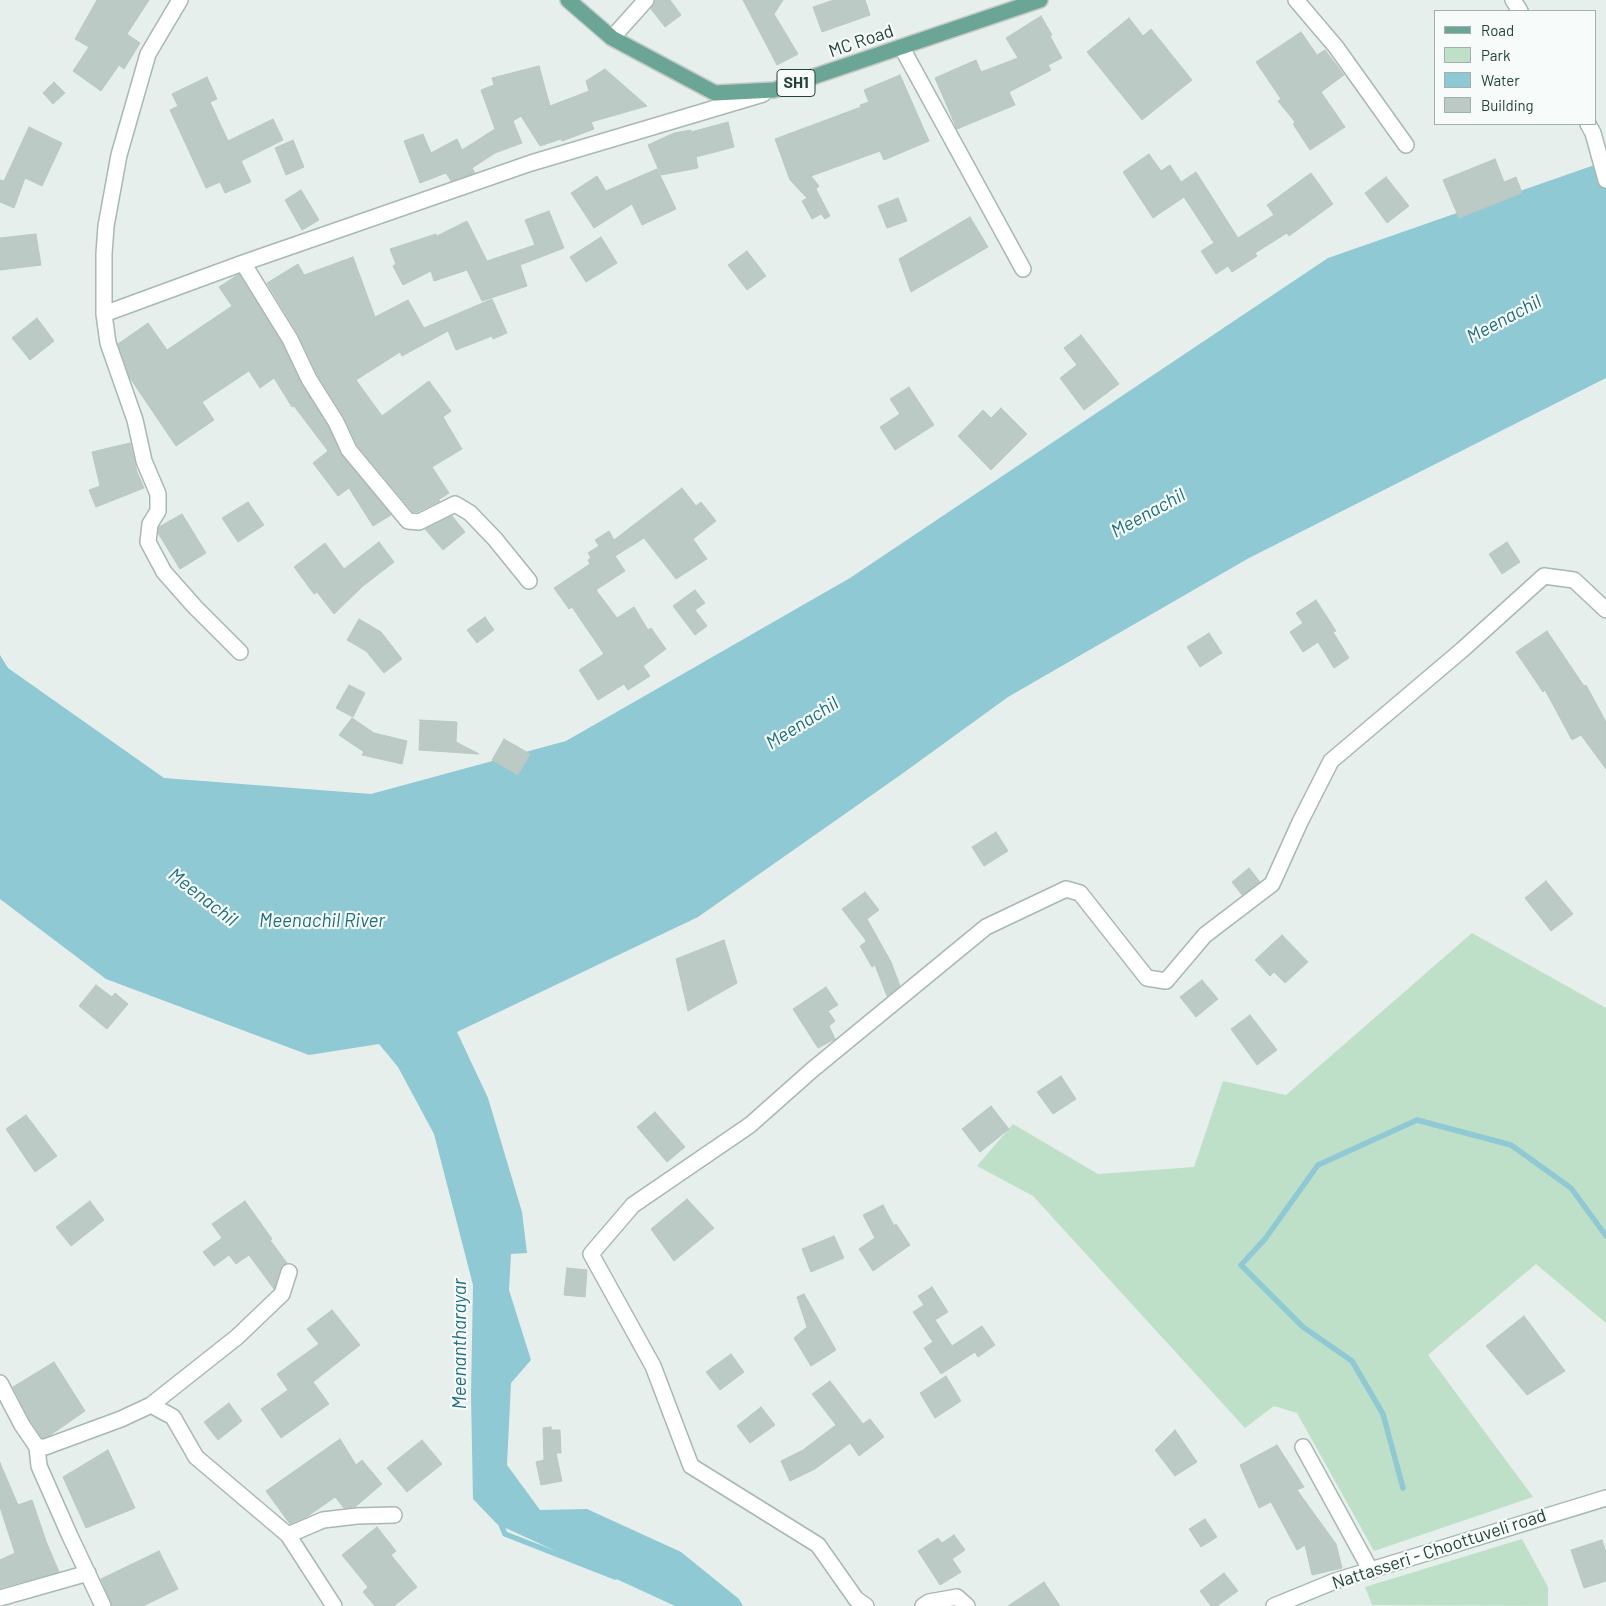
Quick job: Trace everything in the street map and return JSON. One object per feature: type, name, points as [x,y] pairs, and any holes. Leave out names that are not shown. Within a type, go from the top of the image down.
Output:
[{"type":"main road","name":"MC Road","points":[[568,0],[612,38],[715,93],[774,90],[1040,0]]},
{"type":"street","points":[[180,0],[148,54],[119,155],[106,226],[104,314],[108,343],[135,420],[144,461],[158,494],[158,511],[150,524],[148,542],[164,572],[195,607],[240,652]]},
{"type":"street","points":[[612,38],[646,0]]},
{"type":"street","points":[[1296,0],[1336,47],[1406,145]]},
{"type":"street","points":[[902,48],[1023,269]]},
{"type":"street","points":[[104,314],[242,262],[531,163],[774,90]]},
{"type":"street","points":[[1590,128],[1606,180]]},
{"type":"street","points":[[242,262],[290,339],[309,379],[336,422],[349,450],[408,522],[419,522],[455,504],[470,513],[495,539],[529,581]]},
{"type":"street","points":[[866,1606],[856,1599],[818,1545],[691,1466],[653,1366],[591,1254],[633,1205],[750,1125],[812,1070],[986,927],[1066,889],[1080,893],[1147,978],[1166,981],[1205,935],[1272,884],[1300,822],[1331,761],[1462,650],[1544,576],[1574,580],[1606,610]]},
{"type":"street","points":[[37,1447],[45,1447],[121,1420],[151,1405],[237,1337],[282,1294],[289,1272]]},
{"type":"street","points":[[0,1383],[22,1425],[37,1447],[39,1466],[103,1606]]},
{"type":"street","points":[[151,1405],[173,1417],[196,1457],[288,1535],[334,1606]]},
{"type":"street","points":[[1303,1447],[1371,1571]]},
{"type":"street","name":"Nattasseri - Choottuveli road","points":[[1274,1606],[1335,1581],[1606,1498]]},
{"type":"street","points":[[288,1535],[323,1520],[357,1516],[394,1515]]},
{"type":"street","points":[[0,1598],[88,1573]]},
{"type":"street","points":[[923,1606],[929,1602],[957,1597],[967,1606]]},
{"type":"green space","points":[[1472,933],[1606,1008],[1606,1323],[1536,1264],[1428,1355],[1533,1497],[1374,1551],[1297,1413],[1274,1406],[1245,1428],[1033,1196],[977,1166],[1013,1124],[1098,1174],[1194,1167],[1223,1081],[1286,1095]]},
{"type":"green space","points":[[1522,1539],[1548,1587],[1548,1606],[1372,1605],[1365,1587]]},
{"type":"water","name":"Meenachil River","points":[[1606,161],[1606,378],[1249,558],[1008,697],[698,917],[457,1032],[488,1098],[522,1212],[527,1253],[511,1254],[509,1290],[531,1360],[511,1383],[507,1465],[540,1510],[587,1509],[681,1552],[739,1599],[743,1606],[675,1606],[497,1524],[473,1499],[471,1395],[473,1285],[434,1134],[398,1067],[379,1044],[309,1055],[106,979],[0,899],[0,655],[8,668],[164,778],[371,794],[566,741],[850,578],[1328,258]]},
{"type":"building","points":[[97,0],[149,0],[127,34],[140,43],[124,69],[119,65],[101,91],[73,71],[89,47],[75,39]]},
{"type":"building","points":[[655,0],[670,0],[681,15],[665,27],[651,9]]},
{"type":"building","points":[[743,0],[783,0],[774,14],[798,54],[777,65]]},
{"type":"building","points":[[834,0],[865,0],[870,15],[822,32],[813,7]]},
{"type":"building","points":[[1041,16],[1062,58],[1048,65],[1051,70],[1009,92],[1015,105],[957,129],[935,78],[976,60],[981,72],[1018,58],[1006,38]]},
{"type":"building","points":[[1129,18],[1143,36],[1151,29],[1192,80],[1142,120],[1087,52]]},
{"type":"building","points":[[1301,32],[1317,55],[1325,50],[1344,75],[1321,92],[1345,127],[1310,150],[1293,124],[1295,122],[1278,101],[1281,99],[1256,62]]},
{"type":"building","points":[[539,66],[550,106],[589,91],[586,81],[605,69],[647,106],[591,122],[594,129],[562,141],[561,139],[540,146],[521,116],[513,121],[522,143],[495,153],[472,168],[475,173],[451,181],[446,173],[420,183],[404,141],[423,134],[431,153],[457,139],[462,150],[495,129],[481,90],[494,85],[492,78]]},
{"type":"building","points":[[900,75],[929,141],[884,160],[880,151],[811,176],[819,186],[816,189],[830,216],[825,219],[821,214],[812,219],[802,201],[807,198],[790,180],[775,139],[861,107],[860,105],[869,102],[864,90]]},
{"type":"building","points":[[207,77],[217,99],[210,102],[228,141],[273,119],[283,140],[241,161],[251,182],[225,193],[220,182],[206,188],[170,110],[178,106],[172,94]]},
{"type":"building","points":[[54,82],[65,93],[53,104],[43,93]]},
{"type":"building","points":[[728,122],[734,147],[696,157],[698,168],[661,175],[648,145],[674,133],[691,130],[691,132]]},
{"type":"building","points":[[29,127],[62,143],[42,186],[25,178],[14,208],[0,202],[0,180],[4,181]]},
{"type":"building","points":[[293,140],[304,167],[286,175],[275,148]]},
{"type":"building","points":[[1149,154],[1161,171],[1170,165],[1181,182],[1196,172],[1238,238],[1274,215],[1267,205],[1311,173],[1333,204],[1289,236],[1287,233],[1255,253],[1257,256],[1232,272],[1228,266],[1216,274],[1201,251],[1214,243],[1184,197],[1153,218],[1123,172]]},
{"type":"building","points":[[1495,159],[1504,182],[1516,177],[1522,193],[1459,218],[1443,180]]},
{"type":"building","points":[[657,169],[676,209],[642,225],[632,204],[594,228],[571,193],[597,176],[606,191]]},
{"type":"building","points":[[1386,177],[1409,206],[1387,223],[1365,193]]},
{"type":"building","points":[[301,190],[319,220],[302,230],[285,200]]},
{"type":"building","points":[[898,198],[907,221],[887,228],[878,206]]},
{"type":"building","points":[[549,211],[564,248],[520,265],[527,286],[482,301],[467,270],[434,281],[431,271],[403,285],[393,266],[396,264],[390,249],[436,234],[437,236],[467,221],[487,261],[535,245],[525,220]]},
{"type":"building","points":[[970,217],[988,247],[911,292],[899,259]]},
{"type":"building","points":[[36,234],[41,265],[0,270],[0,238]]},
{"type":"building","points":[[601,237],[617,263],[586,282],[570,257]]},
{"type":"building","points":[[747,251],[766,276],[747,290],[728,265]]},
{"type":"building","points":[[353,257],[375,317],[408,300],[424,328],[492,299],[507,333],[493,339],[492,336],[456,350],[448,331],[402,356],[400,352],[356,380],[382,416],[429,381],[451,411],[443,417],[462,449],[432,467],[449,493],[438,500],[440,501],[417,512],[413,512],[357,445],[344,417],[317,374],[298,334],[267,283],[298,264],[304,275]]},
{"type":"building","points":[[239,274],[282,343],[301,383],[328,426],[341,454],[391,515],[373,526],[349,488],[338,496],[313,463],[328,451],[294,406],[292,407],[274,378],[260,388],[249,371],[202,402],[214,420],[176,446],[130,378],[118,344],[148,323],[167,350],[232,306],[219,287]]},
{"type":"building","points":[[37,318],[54,341],[30,360],[12,338]]},
{"type":"building","points":[[1081,335],[1119,384],[1084,410],[1060,378],[1077,365],[1064,348]]},
{"type":"building","points":[[909,387],[934,425],[895,450],[880,427],[900,414],[890,399]]},
{"type":"building","points":[[1001,408],[1027,434],[991,470],[958,436],[983,410],[991,418]]},
{"type":"building","points":[[130,443],[137,472],[144,488],[96,507],[89,490],[100,486],[92,452]]},
{"type":"building","points":[[682,488],[696,506],[701,502],[716,521],[693,539],[707,559],[676,579],[644,538],[615,556],[625,571],[596,590],[617,618],[634,607],[648,630],[651,628],[666,649],[643,666],[650,676],[628,690],[624,684],[598,700],[579,670],[604,654],[572,607],[569,609],[554,588],[590,564],[588,560],[591,558],[588,553],[599,546],[595,540],[609,531],[614,540]]},
{"type":"building","points":[[248,502],[264,525],[238,542],[222,518]]},
{"type":"building","points":[[182,514],[206,553],[180,569],[158,533],[159,527]]},
{"type":"building","points":[[452,516],[465,532],[443,550],[425,529]]},
{"type":"building","points":[[379,542],[394,562],[363,586],[334,614],[317,592],[314,594],[294,567],[325,543],[344,569]]},
{"type":"building","points":[[1507,542],[1520,562],[1502,574],[1489,554]]},
{"type":"building","points":[[695,590],[705,603],[695,610],[707,626],[695,635],[673,606]]},
{"type":"building","points":[[1316,600],[1336,631],[1333,632],[1349,658],[1334,668],[1318,642],[1303,652],[1290,632],[1303,623],[1296,613]]},
{"type":"building","points":[[485,617],[494,630],[477,643],[467,630]]},
{"type":"building","points":[[359,619],[381,632],[402,659],[384,673],[366,651],[347,640]]},
{"type":"building","points":[[1547,631],[1584,686],[1586,685],[1606,722],[1606,769],[1581,735],[1572,740],[1545,690],[1543,692],[1516,652]]},
{"type":"building","points":[[1209,633],[1222,653],[1200,667],[1187,647]]},
{"type":"building","points":[[349,685],[365,693],[353,717],[336,708]]},
{"type":"building","points":[[352,718],[374,733],[407,741],[402,764],[362,755],[364,752],[339,735]]},
{"type":"building","points":[[419,720],[457,722],[456,742],[479,754],[419,750],[420,722],[422,723]]},
{"type":"building","points":[[504,739],[530,754],[518,775],[492,760]]},
{"type":"building","points":[[996,832],[1008,851],[984,866],[972,847]]},
{"type":"building","points":[[1249,868],[1260,882],[1242,895],[1232,882]]},
{"type":"building","points":[[1546,881],[1573,914],[1551,931],[1525,898]]},
{"type":"building","points":[[865,892],[879,910],[867,919],[891,962],[900,986],[887,996],[875,965],[872,967],[860,946],[866,942],[865,939],[842,909]]},
{"type":"building","points":[[1282,935],[1308,962],[1285,983],[1274,972],[1270,976],[1255,960]]},
{"type":"building","points":[[724,940],[737,983],[688,1011],[676,959]]},
{"type":"building","points":[[1202,980],[1218,999],[1196,1017],[1180,997]]},
{"type":"building","points":[[96,985],[112,997],[115,993],[128,1004],[107,1029],[79,1006]]},
{"type":"building","points":[[826,987],[838,1005],[828,1011],[835,1021],[829,1026],[835,1039],[818,1048],[793,1009]]},
{"type":"building","points":[[1250,1015],[1277,1050],[1257,1065],[1231,1029]]},
{"type":"building","points":[[1061,1076],[1076,1099],[1053,1114],[1037,1092]]},
{"type":"building","points":[[991,1106],[1009,1129],[980,1152],[962,1129]]},
{"type":"building","points":[[655,1112],[685,1147],[667,1162],[637,1127]]},
{"type":"building","points":[[26,1115],[57,1156],[35,1172],[6,1129]]},
{"type":"building","points":[[687,1199],[714,1228],[674,1261],[651,1229]]},
{"type":"building","points":[[90,1201],[104,1220],[71,1246],[56,1227]]},
{"type":"building","points":[[245,1201],[287,1263],[280,1269],[274,1289],[249,1255],[236,1264],[229,1255],[214,1266],[203,1252],[222,1238],[212,1224]]},
{"type":"building","points":[[883,1205],[894,1226],[896,1224],[910,1245],[873,1271],[859,1249],[875,1238],[863,1215]]},
{"type":"building","points":[[834,1236],[844,1258],[811,1272],[802,1249]]},
{"type":"building","points":[[567,1268],[587,1270],[585,1297],[564,1295]]},
{"type":"building","points":[[932,1287],[948,1312],[935,1320],[952,1346],[982,1326],[995,1345],[978,1357],[975,1352],[941,1374],[924,1348],[933,1342],[913,1312],[924,1305],[918,1296]]},
{"type":"building","points":[[804,1294],[836,1350],[811,1366],[794,1338],[807,1327],[797,1297]]},
{"type":"building","points":[[332,1310],[360,1345],[313,1382],[329,1404],[281,1438],[261,1409],[288,1390],[277,1374],[319,1344],[307,1329]]},
{"type":"building","points":[[1524,1316],[1565,1371],[1527,1395],[1486,1346]]},
{"type":"building","points":[[731,1354],[744,1372],[720,1390],[706,1372]]},
{"type":"building","points":[[54,1362],[85,1411],[49,1436],[42,1438],[30,1420],[13,1387]]},
{"type":"building","points":[[946,1376],[961,1401],[935,1418],[920,1393]]},
{"type":"building","points":[[830,1381],[863,1424],[870,1419],[884,1437],[859,1456],[850,1443],[815,1469],[790,1481],[781,1461],[803,1450],[836,1425],[812,1394]]},
{"type":"building","points":[[229,1403],[242,1421],[218,1440],[204,1422]]},
{"type":"building","points":[[761,1407],[775,1425],[750,1443],[737,1426]]},
{"type":"building","points":[[551,1427],[551,1430],[560,1430],[561,1453],[556,1453],[562,1481],[541,1485],[536,1462],[544,1460],[543,1428]]},
{"type":"building","points":[[1175,1430],[1197,1462],[1175,1476],[1155,1450]]},
{"type":"building","points":[[340,1439],[356,1465],[362,1460],[382,1484],[355,1507],[344,1508],[335,1497],[308,1516],[290,1524],[266,1491]]},
{"type":"building","points":[[422,1440],[442,1464],[407,1492],[387,1468]]},
{"type":"building","points":[[1277,1445],[1304,1487],[1297,1490],[1336,1544],[1342,1568],[1312,1575],[1305,1545],[1297,1550],[1271,1502],[1259,1508],[1240,1465]]},
{"type":"building","points":[[108,1450],[135,1508],[86,1528],[63,1477]]},
{"type":"building","points":[[0,1463],[18,1505],[32,1500],[59,1572],[0,1588],[0,1560],[15,1553],[0,1507]]},
{"type":"building","points":[[1205,1519],[1217,1537],[1201,1547],[1189,1529]]},
{"type":"building","points":[[377,1527],[396,1551],[391,1555],[417,1587],[394,1606],[375,1606],[363,1592],[368,1587],[342,1555]]},
{"type":"building","points":[[954,1535],[965,1550],[952,1559],[961,1572],[940,1585],[918,1551],[938,1538],[942,1543]]},
{"type":"building","points":[[1602,1540],[1606,1552],[1606,1581],[1584,1588],[1571,1550]]},
{"type":"building","points":[[159,1551],[178,1589],[143,1606],[112,1606],[101,1579]]},
{"type":"building","points":[[1224,1573],[1238,1591],[1217,1606],[1211,1606],[1200,1591]]},
{"type":"building","points":[[1044,1582],[1060,1606],[1008,1606]]},
{"type":"waterway","points":[[1403,1488],[1383,1414],[1352,1361],[1303,1327],[1241,1265],[1265,1239],[1318,1165],[1417,1120],[1511,1145],[1571,1188],[1606,1236]]},
{"type":"waterway","name":"Meenantharayar","points":[[500,1522],[505,1534],[615,1577]]},
{"type":"water label","name":"Meenachil","points":[[1504,319]]},
{"type":"water label","name":"Meenachil","points":[[1148,513]]},
{"type":"water label","name":"Meenachil","points":[[802,723]]},
{"type":"water label","name":"Meenachil","points":[[203,897]]}]
